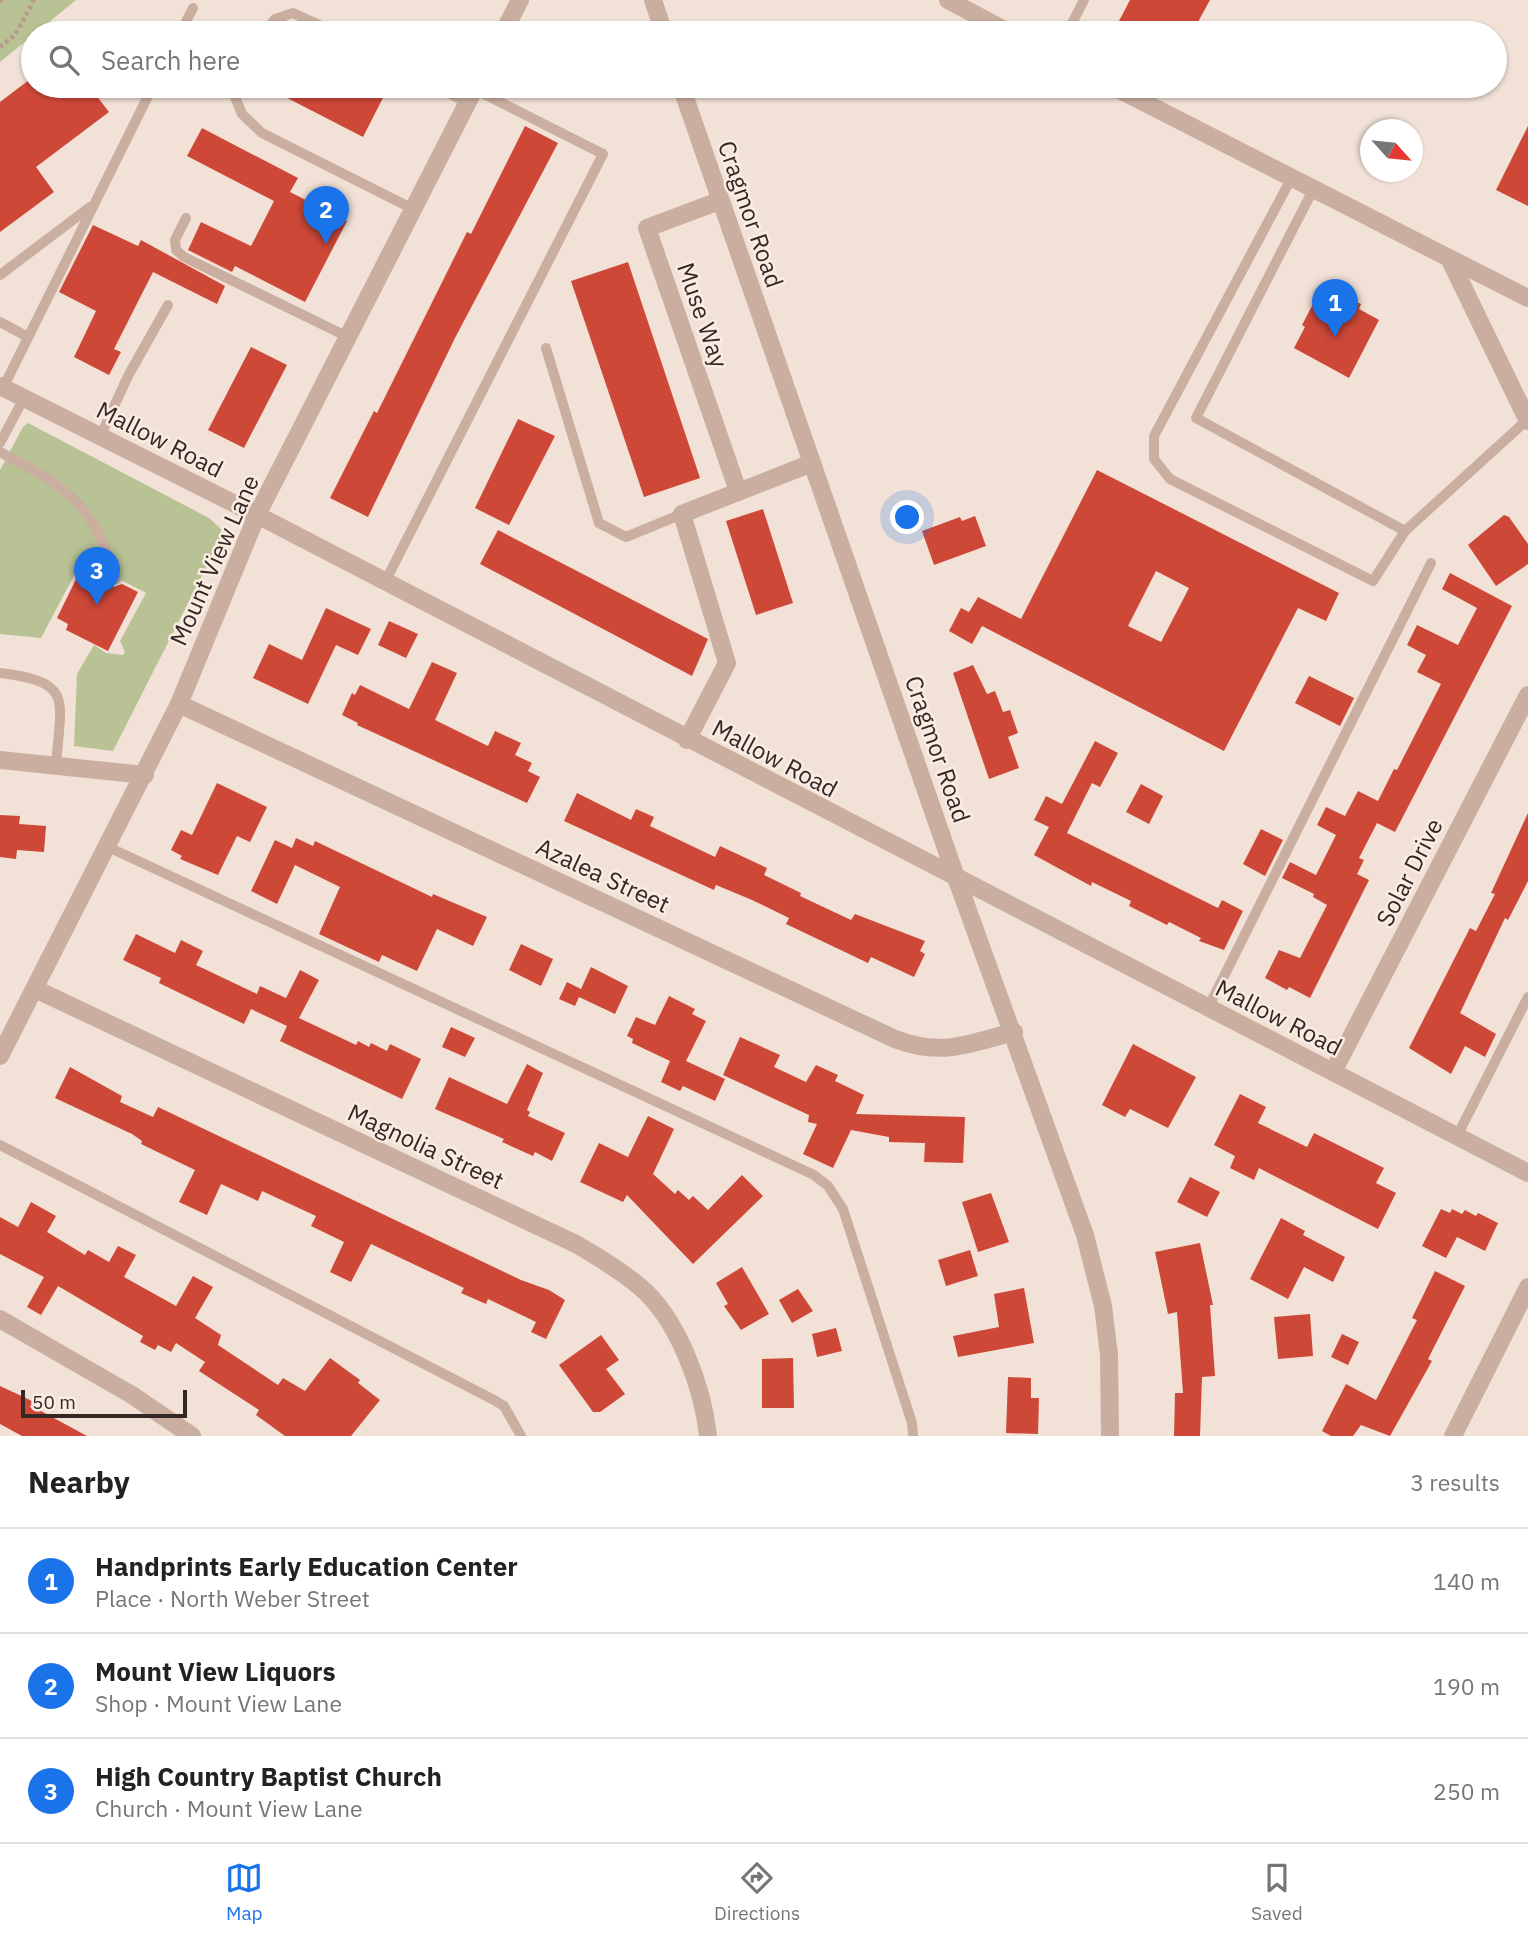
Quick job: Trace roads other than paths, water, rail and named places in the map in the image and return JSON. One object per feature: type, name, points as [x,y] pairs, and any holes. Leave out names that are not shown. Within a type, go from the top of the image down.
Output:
[{"type":"street","points":[[509,21],[519,0]]},
{"type":"street","points":[[653,0],[660,21]]},
{"type":"street","points":[[948,0],[987,21]]},
{"type":"street","name":"Mount View Lane","points":[[2,1049],[145,775],[179,704],[257,515],[470,98]]},
{"type":"street","name":"Cragmor Road","points":[[685,98],[957,880],[1086,1235],[1103,1306],[1109,1355],[1110,1436]]},
{"type":"street","points":[[1136,98],[1528,298]]},
{"type":"street","name":"Muse Way","points":[[719,201],[647,228],[738,491]]},
{"type":"street","points":[[1449,258],[1528,420]]},
{"type":"street","name":"Mallow Road","points":[[1,387],[257,515],[957,880],[1528,1173]]},
{"type":"street","points":[[687,740],[727,663],[682,514],[812,463]]},
{"type":"street","name":"Solar Drive","points":[[1333,1072],[1528,695]]},
{"type":"street","name":"Azalea Street","points":[[179,704],[920,1049],[941,1050],[1014,1032]]},
{"type":"street","points":[[0,760],[145,775]]},
{"type":"street","name":"Magnolia Street","points":[[35,989],[576,1244],[615,1268],[642,1287],[660,1309],[677,1339],[696,1380],[708,1436]]},
{"type":"street","points":[[1453,1436],[1528,1287]]},
{"type":"street","points":[[0,1319],[132,1395],[192,1436]]},
{"type":"lane","points":[[1073,21],[1084,0]]},
{"type":"lane","points":[[186,21],[193,8]]},
{"type":"lane","points":[[274,21],[293,13],[311,21]]},
{"type":"lane","points":[[1,387],[147,98]]},
{"type":"lane","points":[[234,98],[242,114],[262,133],[413,209]]},
{"type":"lane","points":[[385,582],[603,154],[486,98]]},
{"type":"lane","points":[[1292,177],[1154,436],[1154,459],[1170,480],[1373,580],[1405,531],[1528,420]]},
{"type":"lane","points":[[1314,188],[1196,418],[1405,531]]},
{"type":"lane","points":[[0,275],[92,205]]},
{"type":"lane","points":[[186,218],[175,240],[176,250],[184,257],[348,337]]},
{"type":"lane","points":[[100,437],[128,376],[168,305]]},
{"type":"lane","points":[[0,322],[28,337]]},
{"type":"lane","points":[[545,348],[598,523],[626,537],[682,514]]},
{"type":"lane","points":[[0,443],[24,398]]},
{"type":"lane","points":[[0,452],[52,480],[93,520],[104,541],[116,579]]},
{"type":"lane","points":[[1208,1008],[1431,562]]},
{"type":"lane","points":[[0,673],[28,676],[50,684],[57,693],[60,706],[57,766]]},
{"type":"lane","points":[[108,847],[814,1175],[828,1186],[843,1209],[912,1423],[913,1436]]},
{"type":"lane","points":[[1457,1136],[1528,997]]},
{"type":"lane","points":[[0,1145],[494,1400],[504,1406],[521,1436]]},
{"type":"place","name":"Mount View Liquors","points":[[326,244]]},
{"type":"place","name":"Handprints Early Education Center","points":[[1335,337]]},
{"type":"place","name":"High Country Baptist Church","points":[[97,605]]}]
